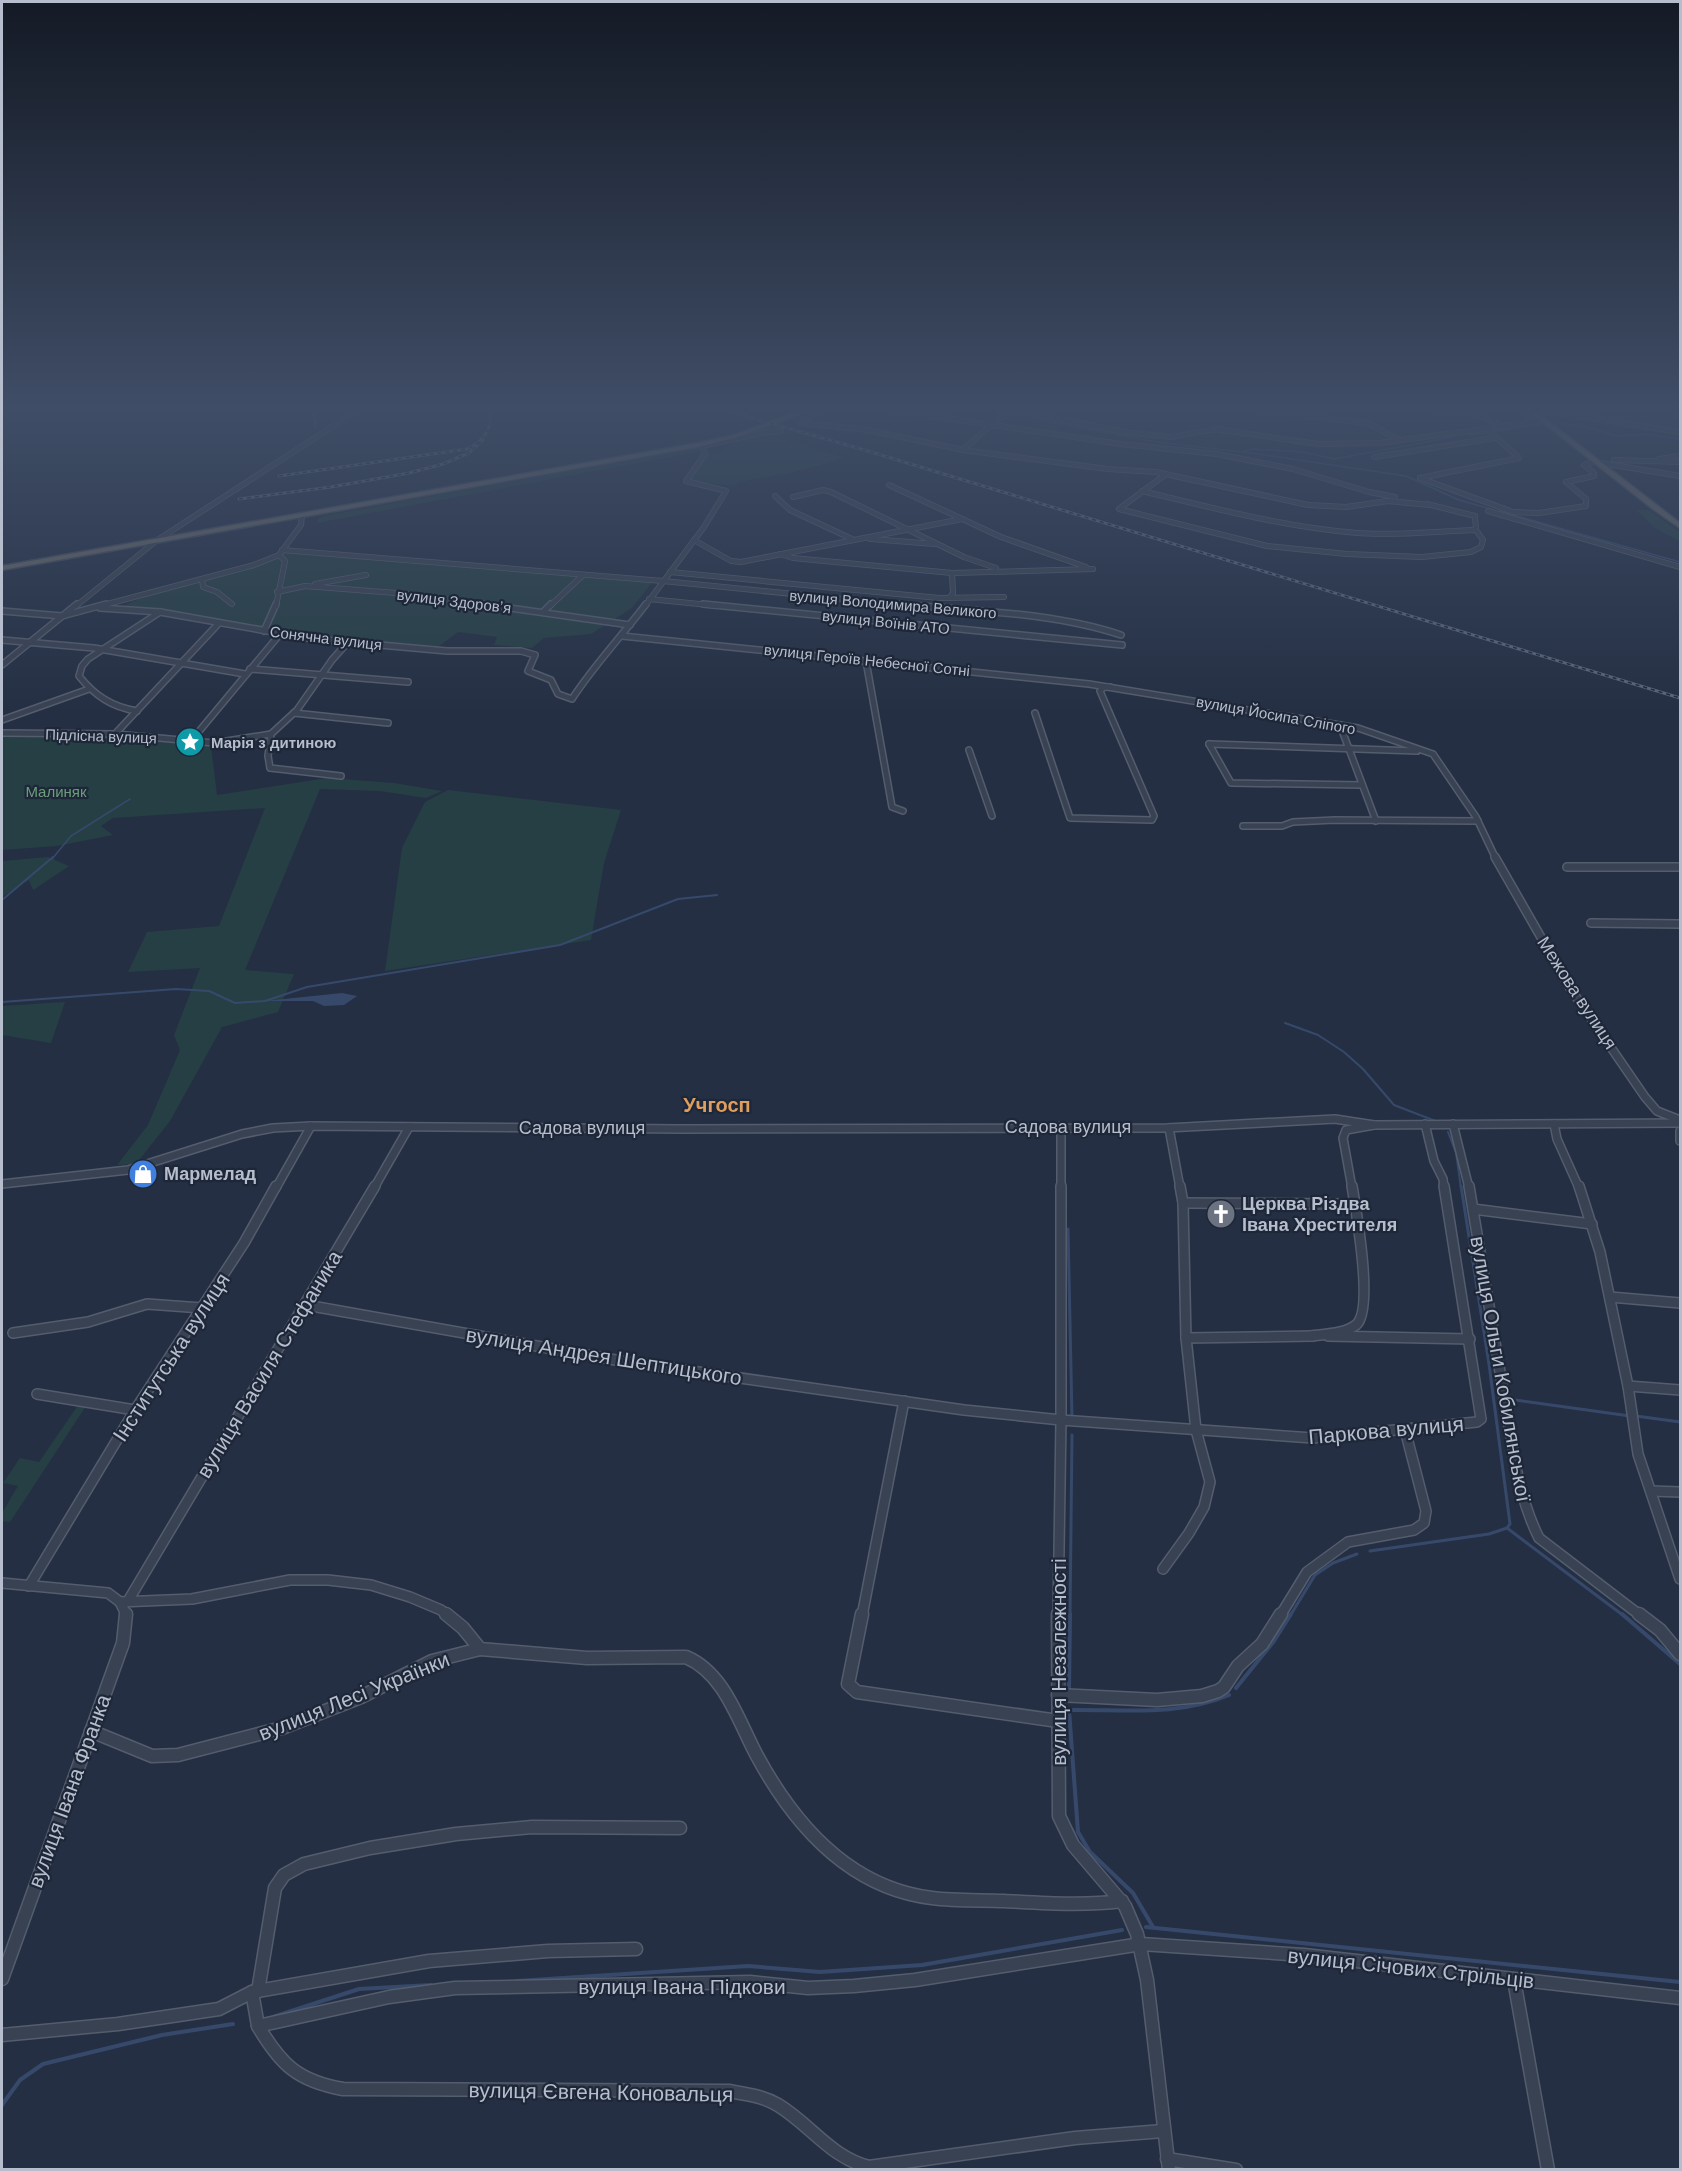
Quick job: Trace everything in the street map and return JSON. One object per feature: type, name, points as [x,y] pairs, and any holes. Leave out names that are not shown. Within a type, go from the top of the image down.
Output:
[{"type":"highway","points":[[2,568],[322,511]]},
{"type":"highway","points":[[1660,511],[1680,526]]},
{"type":"street","points":[[2,665],[156,541],[202,511]]},
{"type":"street","points":[[622,636],[713,511]]},
{"type":"street","points":[[792,511],[848,539],[937,544]]},
{"type":"street","points":[[871,511],[964,557],[1003,570]]},
{"type":"street","points":[[780,554],[793,558],[952,573],[1093,569],[1005,539],[945,511]]},
{"type":"street","points":[[1128,511],[1267,546],[1385,556],[1443,556],[1471,552],[1481,547],[1483,540],[1476,530],[1475,516]]},
{"type":"street","points":[[1229,511],[1269,521],[1348,531],[1388,534],[1476,530]]},
{"type":"street","points":[[1456,511],[1475,516],[1487,511]]},
{"type":"street","points":[[1489,511],[1680,567]]},
{"type":"street","points":[[1516,511],[1538,511]]},
{"type":"street","points":[[2,611],[62,616],[100,608],[254,565],[280,552],[301,525],[302,515]]},
{"type":"street","points":[[694,540],[731,561],[741,562],[962,519]]},
{"type":"street","points":[[264,631],[271,623],[283,579],[285,561],[280,552]]},
{"type":"street","name":"вулиця Володимира Великого","points":[[280,552],[663,581],[1053,620],[1103,629],[1121,635]]},
{"type":"street","name":"вулиця Володимира Великого","points":[[670,572],[950,597],[1004,597]]},
{"type":"street","points":[[950,597],[953,592],[952,573]]},
{"type":"street","points":[[305,586],[366,575]]},
{"type":"street","points":[[543,612],[584,575]]},
{"type":"street","points":[[202,579],[203,587],[217,592],[232,604]]},
{"type":"street","name":"вулиця Здоровʼя","points":[[278,592],[305,586],[409,594],[630,625]]},
{"type":"street","name":"вулиця Воїнів АТО","points":[[649,599],[1122,645]]},
{"type":"street","name":"Сонячна вулиця","points":[[100,608],[160,612],[280,634],[348,642],[447,651],[521,651],[535,655],[528,670],[551,680],[558,694],[572,699],[592,669],[622,636]]},
{"type":"street","points":[[137,711],[108,705],[89,688],[80,676],[82,666],[104,648],[160,612]]},
{"type":"street","points":[[115,734],[219,623]]},
{"type":"street","points":[[191,741],[280,634]]},
{"type":"street","name":"вулиця Героїв Небесної Сотні","points":[[622,636],[1111,687]]},
{"type":"street","points":[[2,640],[104,648],[248,671],[408,682]]},
{"type":"street","points":[[341,776],[270,768],[268,756],[271,734],[294,714],[348,642]]},
{"type":"street","points":[[866,661],[892,807],[903,811]]},
{"type":"street","points":[[1035,713],[1070,818],[1152,820],[1154,816],[1100,691],[1104,687],[1111,687]]},
{"type":"street","name":"вулиця Йосипа Сліпого","points":[[1111,687],[1358,728],[1426,751],[1433,754],[1477,819]]},
{"type":"street","points":[[2,720],[89,688]]},
{"type":"street","points":[[294,714],[388,723]]},
{"type":"street","points":[[1340,725],[1376,820]]},
{"type":"street","name":"Підлісна вулиця","points":[[2,733],[115,734],[214,743],[271,734]]},
{"type":"street","points":[[1362,785],[1231,783],[1209,744],[1426,751]]},
{"type":"street","points":[[969,750],[992,816]]},
{"type":"street","points":[[1243,826],[1282,826],[1310,821],[1477,819]]},
{"type":"street","name":"Межова вулиця","points":[[1477,819],[1497,861],[1570,988],[1645,1097],[1657,1111],[1680,1122]]},
{"type":"street","points":[[1567,867],[1680,867]]},
{"type":"street","points":[[1591,923],[1680,924]]},
{"type":"street","name":"Садова вулиця","points":[[2,1184],[128,1170],[242,1134],[273,1128],[311,1126],[621,1129],[1061,1126],[1169,1128],[1323,1119],[1356,1120],[1374,1125]]},
{"type":"street","points":[[1311,1336],[1346,1329],[1358,1324],[1364,1314],[1366,1300],[1361,1256],[1343,1135],[1349,1128],[1425,1124],[1680,1122]]},
{"type":"street","name":"Паркова вулиця","points":[[1061,1420],[1313,1437],[1405,1430],[1477,1422],[1481,1419],[1443,1179],[1434,1161],[1425,1124]]},
{"type":"street","name":"вулиця Ольги Кобилянської","points":[[1453,1124],[1465,1165],[1516,1463],[1529,1522],[1539,1539],[1660,1630],[1680,1654]]},
{"type":"street","points":[[1554,1124],[1557,1139],[1584,1198],[1592,1224],[1628,1386],[1638,1454],[1680,1579]]},
{"type":"street","name":"Інститутська вулиця","points":[[29,1586],[135,1410],[244,1243],[311,1126]]},
{"type":"street","name":"вулиця Незалежності","points":[[1061,1126],[1059,1816],[1077,1852],[1122,1901],[1141,1944],[1152,2014],[1168,2164]]},
{"type":"street","name":"вулиця Василя Стефаника","points":[[124,1601],[306,1305],[409,1127]]},
{"type":"street","points":[[1163,1569],[1189,1533],[1204,1507],[1210,1482],[1196,1430],[1186,1338],[1183,1203],[1169,1128]]},
{"type":"street","points":[[1680,1131],[1680,1141]]},
{"type":"street","points":[[1183,1203],[1353,1204]]},
{"type":"street","points":[[1473,1209],[1592,1224]]},
{"type":"street","points":[[1610,1297],[1680,1303]]},
{"type":"street","points":[[13,1333],[88,1322],[147,1304],[202,1308]]},
{"type":"street","name":"вулиця Андрея Шептицького","points":[[306,1305],[621,1361],[904,1401],[1061,1420]]},
{"type":"street","points":[[1186,1338],[1311,1336],[1470,1339]]},
{"type":"street","points":[[1628,1386],[1680,1390]]},
{"type":"street","points":[[37,1394],[135,1410]]},
{"type":"street","points":[[904,1401],[848,1684],[850,1689],[857,1692],[1058,1721]]},
{"type":"street","points":[[1058,1695],[1157,1700],[1212,1694],[1224,1688],[1238,1666],[1253,1654],[1268,1635],[1307,1572],[1348,1542],[1414,1530],[1424,1523],[1426,1511],[1405,1430]]},
{"type":"street","points":[[1651,1491],[1680,1492]]},
{"type":"street","points":[[2,1583],[108,1593],[124,1601],[192,1599],[290,1580],[348,1582],[388,1589],[441,1610],[463,1628],[480,1649]]},
{"type":"street","name":"вулиця Івана Франка","points":[[2,1979],[125,1634],[124,1601]]},
{"type":"street","name":"вулиця Лесі Українки","points":[[91,1731],[152,1756],[178,1755],[282,1728],[362,1697],[432,1661],[480,1649],[587,1658],[686,1657],[699,1661],[713,1675],[759,1760],[794,1815],[821,1842],[866,1876],[912,1896],[932,1898],[1090,1905],[1122,1901]]},
{"type":"street","points":[[258,2026],[255,1992],[275,1888],[284,1875],[304,1864],[370,1848],[456,1834],[532,1827],[680,1828]]},
{"type":"street","name":"вулиця Івана Підкови","points":[[258,2026],[389,1997],[455,1988],[750,1982],[808,1988],[854,1986],[915,1980],[1141,1944]]},
{"type":"street","name":"вулиця Січових Стрільців","points":[[1141,1944],[1304,1955],[1680,1998]]},
{"type":"street","name":"вулиця Івана Підкови","points":[[2,2035],[108,2025],[219,2009],[255,1992],[429,1961],[548,1951],[636,1949]]},
{"type":"street","points":[[1514,1980],[1548,2169]]},
{"type":"street","name":"вулиця Євгена Коновальця","points":[[258,2026],[279,2061],[297,2075],[319,2085],[363,2091],[729,2091],[757,2096],[779,2106],[840,2156],[859,2166],[869,2167],[1075,2138],[1163,2131]]},
{"type":"street","points":[[1168,2164],[1236,2169]]},
{"type":"green space","points":[[349,511],[379,511],[317,523],[323,516]]},
{"type":"green space","points":[[1637,511],[1651,511],[1680,532],[1680,541],[1655,528]]},
{"type":"green space","points":[[284,552],[655,579],[632,608],[591,634],[544,638],[532,648],[494,645],[497,637],[458,632],[439,646],[312,637],[148,609],[122,607],[162,592],[248,569]]},
{"type":"green space","name":"Малиняк","points":[[2,735],[107,738],[211,746],[217,795],[327,778],[394,783],[442,791],[426,798],[380,791],[320,789],[245,970],[294,974],[278,1012],[222,1027],[170,1121],[136,1164],[117,1165],[148,1125],[180,1050],[174,1035],[200,968],[128,972],[147,932],[219,926],[265,808],[113,818],[101,826],[113,835],[57,846],[2,850]]},
{"type":"green space","points":[[448,790],[621,810],[604,863],[591,940],[385,971],[402,848],[425,802]]},
{"type":"green space","points":[[48,857],[69,866],[33,890],[29,880],[2,897],[2,861]]},
{"type":"green space","points":[[65,1002],[51,1043],[2,1035],[2,1006]]},
{"type":"green space","points":[[81,1401],[88,1403],[10,1522],[2,1521],[2,1513],[18,1486],[3,1483],[20,1458],[39,1462]]},
{"type":"water","points":[[342,993],[357,996],[344,1005],[324,1006],[313,1001],[265,1001]]},
{"type":"waterway","points":[[1500,511],[1680,562]]},
{"type":"waterway","points":[[52,859],[71,836],[130,799]]},
{"type":"waterway","points":[[2,900],[53,857]]},
{"type":"waterway","points":[[2,1002],[176,989],[209,991],[235,1003],[265,1001],[307,987],[560,945],[678,899],[717,895]]},
{"type":"waterway","points":[[1285,1023],[1318,1035],[1344,1052],[1363,1069],[1394,1105],[1438,1122]]},
{"type":"waterway","points":[[1448,1132],[1456,1153],[1461,1188]]},
{"type":"waterway","points":[[1461,1186],[1489,1364],[1510,1524],[1507,1528]]},
{"type":"waterway","points":[[1068,1229],[1072,1418]]},
{"type":"waterway","points":[[1508,1399],[1630,1416]]},
{"type":"waterway","points":[[1636,1416],[1680,1422]]},
{"type":"waterway","points":[[1070,1616],[1072,1435]]},
{"type":"waterway","points":[[1370,1551],[1489,1534],[1507,1528]]},
{"type":"waterway","points":[[1507,1528],[1624,1616]]},
{"type":"waterway","points":[[1290,1616],[1315,1575],[1333,1563],[1357,1554]]},
{"type":"waterway","points":[[1069,1690],[1070,1614]]},
{"type":"waterway","points":[[1236,1688],[1274,1641],[1291,1614]]},
{"type":"waterway","points":[[1622,1614],[1680,1664]]},
{"type":"waterway","points":[[1153,1927],[1133,1893],[1090,1852],[1078,1832],[1069,1710],[1170,1709],[1209,1702],[1229,1695]]},
{"type":"waterway","points":[[1146,1927],[1680,1982]]},
{"type":"waterway","points":[[517,1981],[748,1966],[820,1972],[922,1965],[1122,1930]]},
{"type":"waterway","points":[[273,2017],[359,1989],[431,1985]]},
{"type":"waterway","points":[[2,2105],[20,2080],[43,2064],[162,2035],[233,2024]]},
{"type":"railway","points":[[1066,511],[1680,698]]},
{"type":"place","name":"Марія з дитиною","points":[[190,742]]},
{"type":"place","name":"Мармелад","points":[[143,1174]]},
{"type":"place","name":"Церква Різдва Івана Хрестителя","points":[[1221,1214]]},
{"type":"district","name":"Учгосп","points":[[717,1105]]}]
